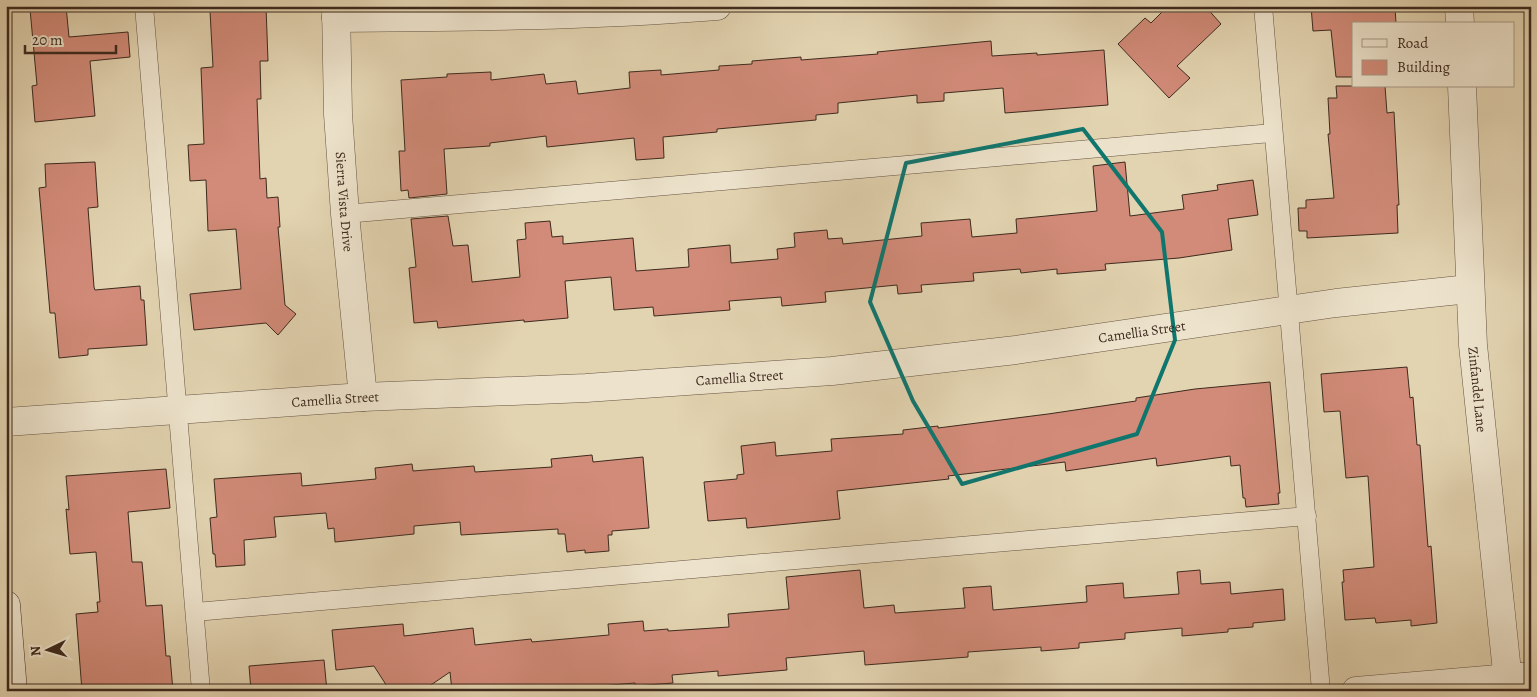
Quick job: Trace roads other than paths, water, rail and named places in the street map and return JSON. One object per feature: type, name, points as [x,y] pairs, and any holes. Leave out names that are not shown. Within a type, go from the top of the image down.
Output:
[{"type":"street","points":[[336,12],[520,16],[669,10],[717,6]]},
{"type":"street","points":[[1459,6],[1460,22]]},
{"type":"street","name":"Sierra Vista Drive","points":[[336,12],[338,114],[345,214],[363,396]]},
{"type":"street","name":"Zinfandel Lane","points":[[1462,88],[1469,289],[1478,399],[1516,682]]},
{"type":"street","name":"Camellia Street","points":[[6,422],[363,396],[586,388],[832,371],[1016,350],[1289,309],[1469,289]]},
{"type":"street","points":[[6,605],[14,691]]},
{"type":"street","points":[[1356,691],[1516,682]]},
{"type":"lane","points":[[144,6],[202,691]]},
{"type":"lane","points":[[1263,6],[1321,691]]},
{"type":"lane","points":[[345,214],[1273,132]]},
{"type":"lane","points":[[195,612],[1307,516]]}]
